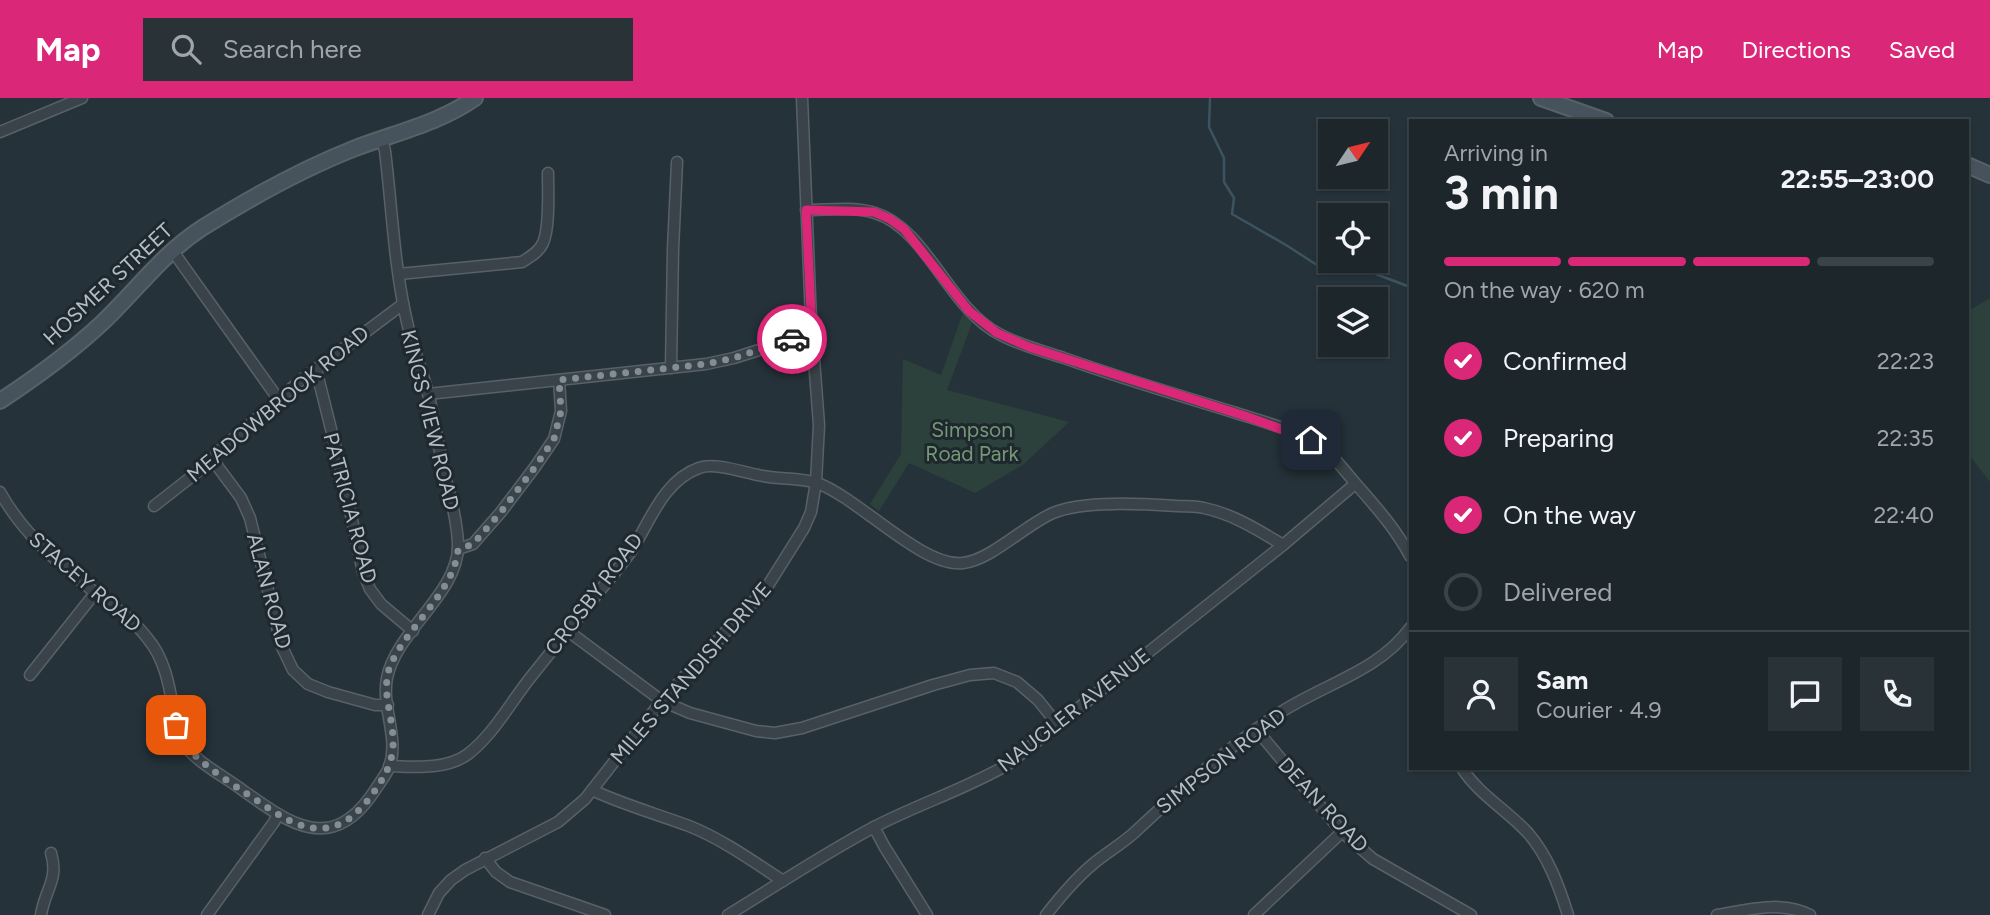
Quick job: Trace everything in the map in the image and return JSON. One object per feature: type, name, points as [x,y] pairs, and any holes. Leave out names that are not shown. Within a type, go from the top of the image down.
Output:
[{"type":"street","points":[[0,132],[82,98]]},
{"type":"street","name":"HOSMER STREET","points":[[0,401],[100,326],[172,250],[215,220],[291,176],[347,151],[438,118],[475,98]]},
{"type":"street","name":"MILES STANDISH DRIVE","points":[[428,915],[439,893],[451,880],[485,858],[558,822],[572,812],[662,701],[767,587],[804,528],[816,482],[819,416],[812,333],[802,98]]},
{"type":"street","points":[[1541,98],[1600,119]]},
{"type":"street","name":"KINGS VIEW ROAD","points":[[382,139],[386,151],[403,304],[428,394],[453,511],[458,550],[457,563],[449,579],[390,665],[386,682],[393,752],[389,766]]},
{"type":"street","points":[[671,368],[677,162]]},
{"type":"street","points":[[1969,166],[1990,175]]},
{"type":"street","points":[[399,274],[522,262],[536,253],[543,242],[547,219],[548,173]]},
{"type":"street","points":[[806,210],[874,212],[890,219],[904,229],[969,311],[997,333],[1029,347],[1311,440],[1325,450],[1383,516],[1409,554]]},
{"type":"street","points":[[172,250],[279,400]]},
{"type":"street","name":"MEADOWBROOK ROAD","points":[[154,506],[214,459],[243,429],[316,369],[403,304]]},
{"type":"street","points":[[428,394],[706,364],[734,358],[812,333]]},
{"type":"street","name":"PATRICIA ROAD","points":[[316,369],[363,572],[370,589],[381,604],[412,631]]},
{"type":"street","points":[[458,550],[473,544],[501,512],[554,439],[561,411],[559,380]]},
{"type":"street","name":"ALAN ROAD","points":[[214,459],[241,498],[250,518],[282,648],[293,670],[308,684],[327,692],[375,705],[388,705]]},
{"type":"street","name":"CROSBY ROAD","points":[[389,766],[447,764],[468,755],[493,728],[629,554],[663,497],[681,476],[702,466],[726,468],[764,477],[816,482]]},
{"type":"street","points":[[816,482],[943,562],[972,562],[1054,512],[1073,507],[1137,504],[1203,507],[1250,525],[1283,545]]},
{"type":"street","name":"NAUGLER AVENUE","points":[[729,915],[874,827],[1007,765],[1283,545],[1355,484]]},
{"type":"street","name":"STACEY ROAD","points":[[0,492],[11,512],[58,563],[127,617],[151,642],[160,657],[176,725],[182,741],[193,755],[278,814],[311,829],[328,828],[345,822],[359,812],[389,766]]},
{"type":"street","points":[[30,675],[95,593]]},
{"type":"street","name":"SIMPSON ROAD","points":[[1046,915],[1091,865],[1133,834],[1158,809],[1256,729],[1304,698],[1374,663],[1388,653],[1409,629]]},
{"type":"street","points":[[568,631],[662,701],[690,713],[756,731],[775,733],[802,728],[970,675],[994,673],[1017,682],[1038,700],[1058,725]]},
{"type":"street","name":"DEAN ROAD","points":[[1256,729],[1342,832],[1373,859],[1471,915]]},
{"type":"street","points":[[1464,770],[1475,785],[1528,833],[1555,876],[1568,915]]},
{"type":"street","points":[[592,790],[619,803],[691,827],[755,862],[783,881]]},
{"type":"street","points":[[207,915],[278,814]]},
{"type":"street","points":[[874,827],[927,915]]},
{"type":"street","points":[[1254,915],[1342,832]]},
{"type":"street","points":[[41,915],[45,895],[54,874],[51,853]]},
{"type":"street","points":[[485,858],[496,872],[510,881],[605,915]]},
{"type":"street","points":[[1717,915],[1770,907],[1798,908],[1810,915]]},
{"type":"green space","points":[[1990,298],[1990,482],[1969,455],[1969,311]]},
{"type":"green space","name":"Simpson Road Park","points":[[963,313],[972,323],[947,390],[1069,422],[1024,464],[975,493],[909,463],[879,511],[870,504],[901,454],[903,359],[941,375]]},
{"type":"waterway","points":[[1210,98],[1209,127],[1224,158],[1224,182],[1234,198],[1232,214],[1320,267],[1344,262],[1409,287]]},
{"type":"way so far","points":[[176,725],[182,741],[193,755],[278,814],[311,829],[328,828],[345,822],[359,812],[379,784],[388,769],[393,752],[386,682],[390,665],[449,579],[457,563],[458,550],[473,544],[501,512],[554,439],[561,411],[559,380],[706,364],[792,339]]},
{"type":"route","points":[[792,339],[812,333],[806,210],[874,212],[904,229],[969,311],[997,333],[1029,347],[1245,416],[1311,440]]}]
